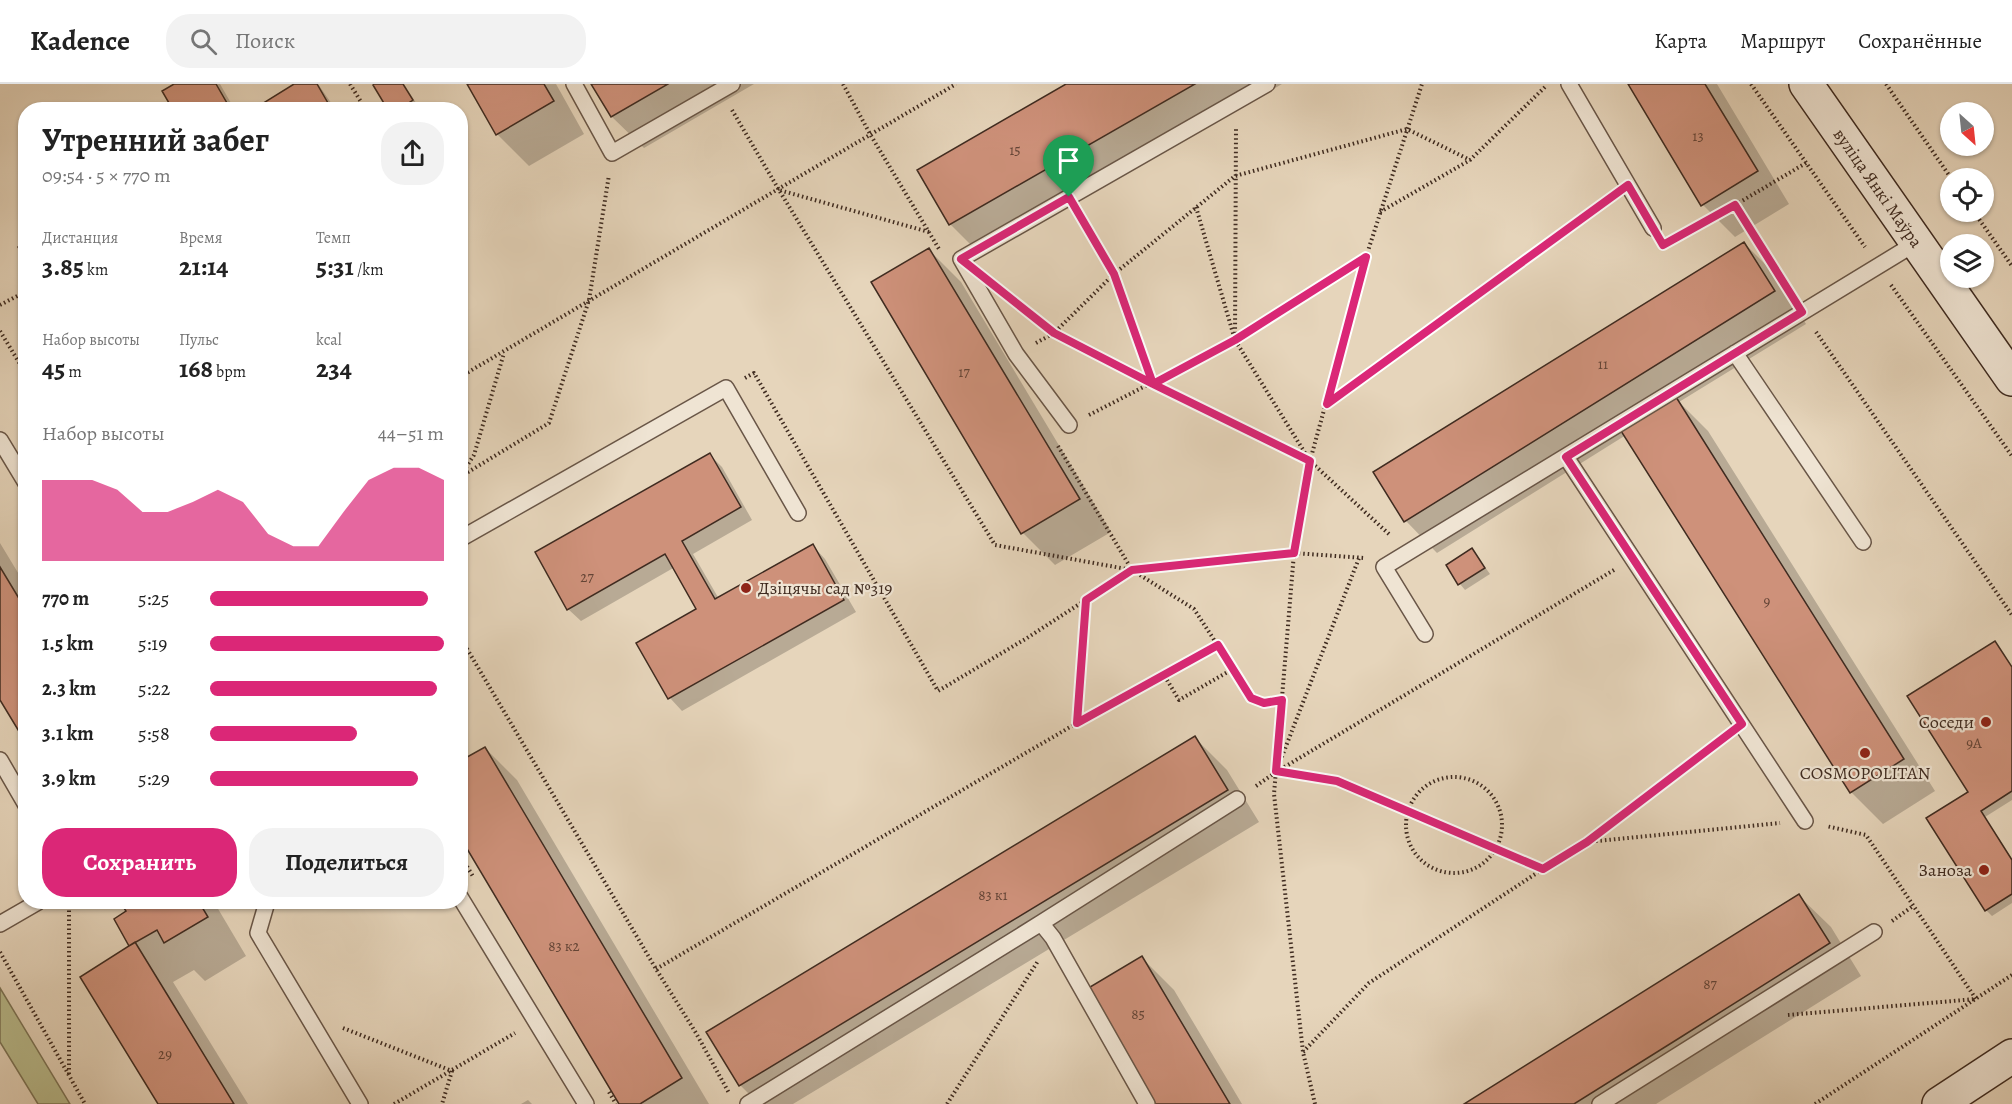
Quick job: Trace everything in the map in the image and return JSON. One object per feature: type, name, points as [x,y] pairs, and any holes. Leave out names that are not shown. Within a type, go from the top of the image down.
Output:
[{"type":"street","name":"вуліца Янкі Маўра","points":[[1806,84],[2012,379]]},
{"type":"street","points":[[1939,1104],[2012,1056]]},
{"type":"lane","points":[[574,84],[612,153],[727,87]]},
{"type":"lane","points":[[1069,425],[1016,354],[961,259],[1267,84]]},
{"type":"lane","points":[[1569,84],[1653,228]]},
{"type":"lane","points":[[1425,634],[1384,567],[1916,243]]},
{"type":"lane","points":[[1736,353],[1863,542]]},
{"type":"lane","points":[[468,534],[726,388],[798,513]]},
{"type":"lane","points":[[0,440],[18,470]]},
{"type":"lane","points":[[1566,457],[1805,821]]},
{"type":"lane","points":[[0,760],[18,791]]},
{"type":"lane","points":[[748,1104],[1244,795]]},
{"type":"lane","points":[[0,924],[26,909]]},
{"type":"lane","points":[[265,909],[258,933],[360,1104]]},
{"type":"lane","points":[[467,909],[586,1104]]},
{"type":"lane","points":[[1041,923],[1053,938],[1147,1104]]},
{"type":"lane","points":[[1600,1104],[1874,933]]},
{"type":"path","points":[[350,84],[361,102]]},
{"type":"path","points":[[779,190],[929,232],[843,84]]},
{"type":"path","points":[[468,372],[956,84]]},
{"type":"path","points":[[1315,1104],[1302,1052],[1274,794],[1294,553],[1310,461],[1366,257],[1422,84]]},
{"type":"path","points":[[1380,212],[1470,160],[1548,84]]},
{"type":"path","points":[[1886,84],[1945,168]]},
{"type":"path","points":[[727,87],[779,190],[995,545],[1132,570],[1294,553],[1395,561]]},
{"type":"path","points":[[1235,340],[1237,102]]},
{"type":"path","points":[[1016,354],[1054,333],[1114,274],[1235,176],[1407,129],[1470,160]]},
{"type":"path","points":[[468,472],[549,423],[589,300],[612,153]]},
{"type":"path","points":[[1653,228],[1663,245],[1806,163]]},
{"type":"path","points":[[1327,404],[1628,185]]},
{"type":"path","points":[[1069,197],[1114,274],[1153,384]]},
{"type":"path","points":[[1735,205],[1802,312],[2012,615]]},
{"type":"path","points":[[1196,207],[1235,340],[1310,461],[1409,553]]},
{"type":"path","points":[[1981,222],[2012,266]]},
{"type":"path","points":[[938,247],[961,259]]},
{"type":"path","points":[[1069,425],[1235,340],[1366,257]]},
{"type":"path","points":[[0,305],[18,296]]},
{"type":"path","points":[[1008,296],[1054,333],[1310,461]]},
{"type":"path","points":[[0,331],[18,361]]},
{"type":"path","points":[[468,464],[474,455],[504,352]]},
{"type":"path","points":[[726,388],[754,373],[938,691],[1027,638],[1132,570]]},
{"type":"path","points":[[1276,771],[1359,558]]},
{"type":"path","points":[[1244,795],[1276,771],[1632,559]]},
{"type":"path","points":[[1132,570],[1194,609],[1251,698],[1264,703],[1282,700]]},
{"type":"path","points":[[1077,723],[1086,600]]},
{"type":"path","points":[[657,969],[1077,723],[1218,645]]},
{"type":"path","points":[[468,650],[696,1033],[729,1094]]},
{"type":"path","points":[[1164,675],[1179,700],[1233,669]]},
{"type":"path","points":[[1302,1052],[1369,983],[1587,842],[1742,724]]},
{"type":"path","points":[[1276,771],[1337,781],[1543,869]]},
{"type":"path","points":[[1457,776],[1473,780],[1487,789],[1497,802],[1502,818],[1502,835],[1496,850],[1486,862],[1472,870],[1457,874],[1441,872],[1427,866],[1416,856],[1408,842],[1405,827],[1407,811],[1414,796],[1426,785],[1441,778],[1457,776]]},
{"type":"path","points":[[1587,842],[1805,821],[1866,835],[1976,999]]},
{"type":"path","points":[[69,909],[69,1074]]},
{"type":"path","points":[[947,1104],[1053,938]]},
{"type":"path","points":[[0,952],[85,1104]]},
{"type":"path","points":[[1815,1104],[2012,975]]},
{"type":"path","points":[[1735,1020],[1976,999]]},
{"type":"path","points":[[306,1014],[453,1071]]},
{"type":"path","points":[[394,1104],[536,1021]]},
{"type":"path","points":[[442,1104],[453,1071]]},
{"type":"green space","points":[[0,988],[70,1104],[38,1104],[0,1042]]},
{"type":"building","points":[[174,84],[216,84],[226,102],[168,102],[162,91]]},
{"type":"building","points":[[294,84],[317,84],[327,102],[265,102]]},
{"type":"building","points":[[403,84],[413,100],[383,102],[373,85]]},
{"type":"building","points":[[467,84],[544,84],[554,101],[496,135]]},
{"type":"building","points":[[591,84],[668,84],[611,117]]},
{"type":"building","points":[[1066,84],[1195,84],[949,225],[917,170]]},
{"type":"building","points":[[1628,84],[1705,84],[1758,171],[1701,206]]},
{"type":"building","points":[[1744,242],[1775,291],[1404,522],[1373,472]]},
{"type":"building","points":[[929,248],[1080,499],[1021,534],[871,282]]},
{"type":"building","points":[[1676,397],[1904,759],[1850,793],[1621,431]]},
{"type":"building","points":[[710,453],[741,507],[682,541],[715,599],[813,544],[844,600],[668,699],[636,643],[696,609],[665,554],[567,610],[535,552]]},
{"type":"building","points":[[1472,548],[1485,568],[1458,585],[1446,565]]},
{"type":"building","points":[[0,567],[18,597],[18,730],[0,700]]},
{"type":"building","points":[[1995,641],[2012,667],[2012,791],[1981,811],[2012,860],[2012,894],[1985,911],[1926,818],[1968,792],[1907,696]]},
{"type":"building","points":[[1195,736],[1228,790],[739,1086],[706,1032]]},
{"type":"building","points":[[485,747],[682,1078],[640,1104],[619,1104],[468,850],[468,757]]},
{"type":"building","points":[[1799,894],[1830,943],[1681,1037],[1574,1104],[1464,1104]]},
{"type":"building","points":[[125,909],[203,909],[208,917],[164,943],[157,930],[129,946],[114,919],[126,911]]},
{"type":"building","points":[[135,942],[234,1104],[158,1104],[80,977]]},
{"type":"building","points":[[1142,956],[1230,1104],[1153,1104],[1085,990]]},
{"type":"place","name":"Дзіцячы сад №319","points":[[746,588]]},
{"type":"place","name":"Соседи","points":[[1986,722]]},
{"type":"place","name":"COSMOPOLITAN","points":[[1865,753]]},
{"type":"place","name":"Заноза","points":[[1984,870]]},
{"type":"route","points":[[1069,197],[961,259],[1054,333],[1153,384],[1235,340],[1366,257],[1327,404],[1628,185],[1663,245],[1735,205],[1802,312],[1566,457],[1742,724],[1587,842],[1543,869],[1337,781],[1276,771],[1282,700],[1264,703],[1251,698],[1218,645],[1077,723],[1086,600],[1132,570],[1294,553],[1310,461],[1153,384],[1114,274],[1069,197]]}]
